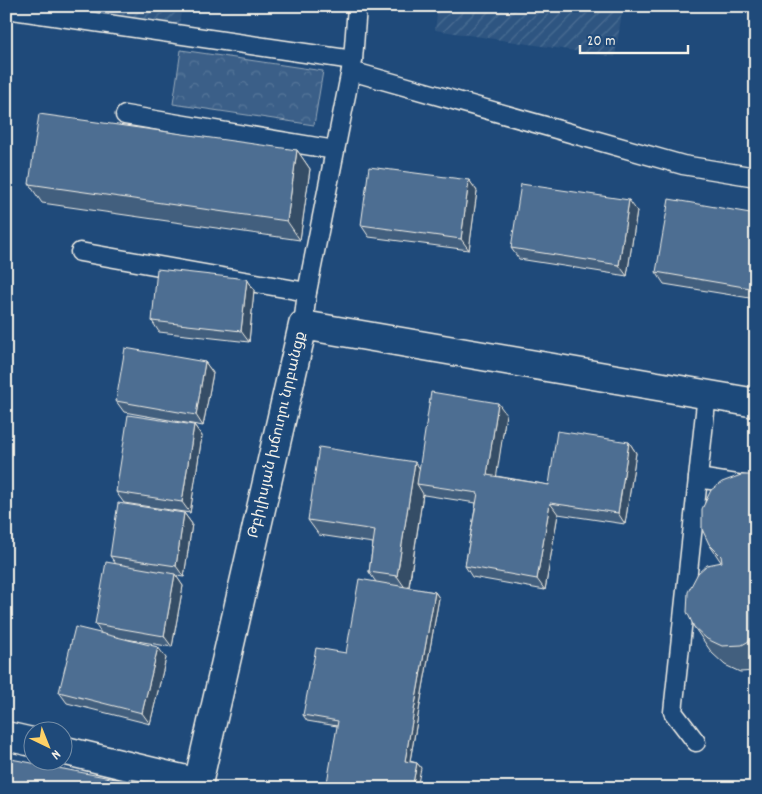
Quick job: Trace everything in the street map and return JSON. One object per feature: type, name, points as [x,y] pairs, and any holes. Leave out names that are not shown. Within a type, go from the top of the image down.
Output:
[{"type":"street","name":"Թբիլիսյան խճուղու նրբանցք","points":[[198,785],[303,325],[756,403]]},
{"type":"street","points":[[6,736],[22,740]]},
{"type":"street","points":[[72,753],[198,785]]},
{"type":"lane","points":[[303,325],[307,292],[352,65],[357,6]]},
{"type":"lane","points":[[6,9],[352,65],[683,165],[756,177]]},
{"type":"lane","points":[[125,115],[335,150]]},
{"type":"lane","points":[[80,252],[307,292]]},
{"type":"lane","points":[[696,742],[673,712],[707,394]]},
{"type":"lane","points":[[698,478],[756,487]]},
{"type":"shaded area","points":[[63,6],[182,6],[179,24]]},
{"type":"shaded area","points":[[438,6],[623,6],[615,57],[435,30]]},
{"type":"green space","points":[[181,50],[323,71],[314,125],[173,104]]},
{"type":"building","points":[[39,114],[297,150],[287,221],[29,184]]},
{"type":"building","points":[[369,167],[469,180],[461,239],[361,225]]},
{"type":"building","points":[[521,184],[629,200],[619,265],[511,248]]},
{"type":"building","points":[[669,199],[756,214],[756,289],[656,272]]},
{"type":"building","points":[[157,269],[247,279],[241,331],[152,321]]},
{"type":"building","points":[[125,348],[205,362],[196,415],[116,401]]},
{"type":"building","points":[[431,392],[498,403],[487,475],[549,485],[557,431],[629,442],[618,513],[550,503],[537,579],[465,566],[478,493],[417,484]]},
{"type":"building","points":[[128,415],[194,425],[182,502],[116,492]]},
{"type":"building","points":[[319,447],[415,462],[397,576],[369,572],[375,530],[308,520]]},
{"type":"building","points":[[741,475],[756,477],[756,637],[742,645],[722,646],[707,639],[694,627],[687,612],[688,592],[698,573],[707,565],[722,562],[721,556],[709,544],[702,529],[702,509],[711,490],[722,482]]},
{"type":"building","points":[[118,503],[184,513],[176,566],[110,556]]},
{"type":"building","points":[[106,562],[175,574],[164,636],[95,624]]},
{"type":"building","points":[[359,579],[435,592],[405,761],[417,763],[412,788],[326,788],[338,721],[303,715],[316,648],[346,653]]},
{"type":"building","points":[[75,627],[158,647],[142,713],[59,692]]},
{"type":"building","points":[[11,759],[22,761],[22,772],[72,771],[121,780],[119,788],[6,788]]},
{"type":"building","points":[[130,779],[171,786],[171,788],[128,788]]}]
